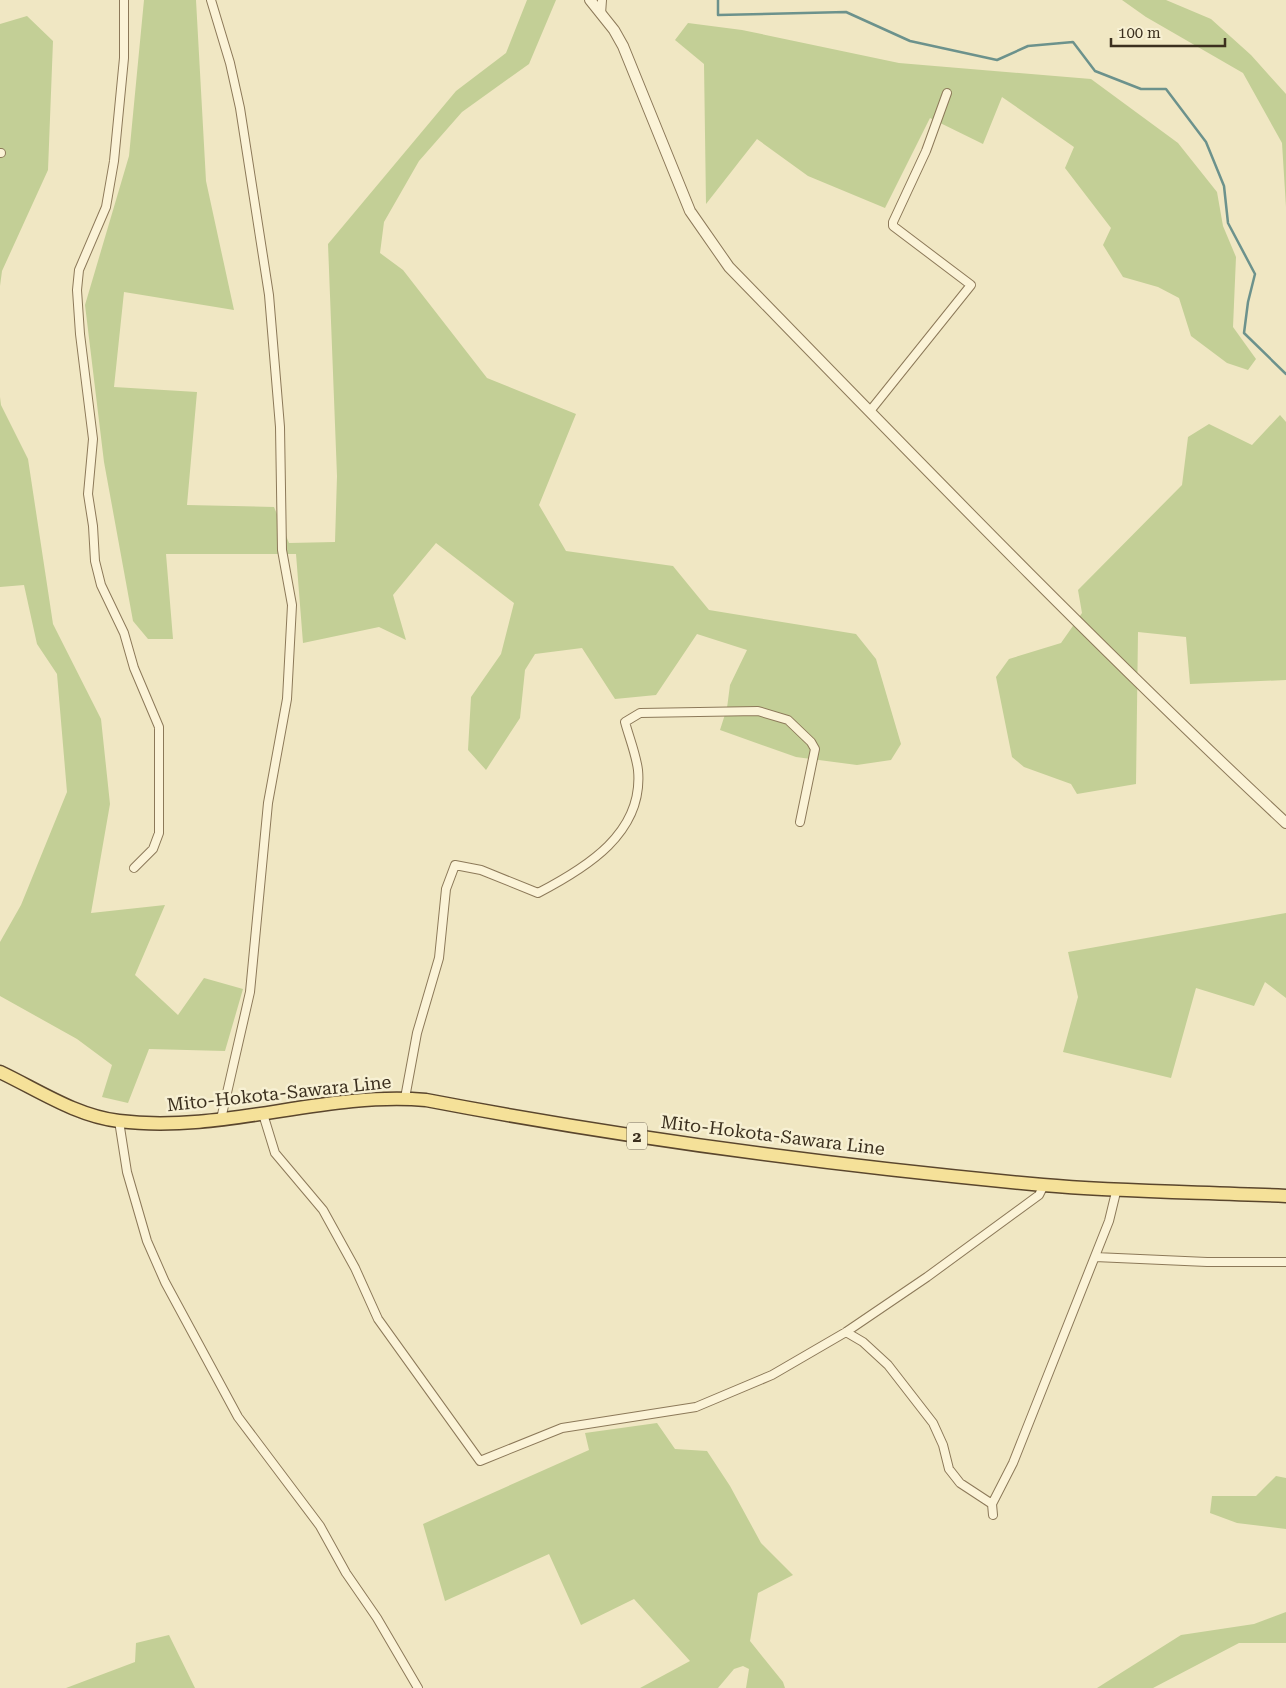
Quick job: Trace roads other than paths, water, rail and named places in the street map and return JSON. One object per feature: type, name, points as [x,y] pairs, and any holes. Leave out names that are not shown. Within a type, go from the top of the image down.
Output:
[{"type":"main road","name":"Mito-Hokota-Sawara Line","points":[[0,1072],[71,1108],[120,1121],[190,1123],[372,1098],[405,1098],[426,1100],[560,1125],[723,1148],[1044,1185],[1286,1196]]},
{"type":"street","points":[[124,0],[124,58],[114,161],[106,207],[79,270],[77,290],[80,334],[93,439],[88,494],[96,561],[101,585],[124,633],[134,668],[159,727],[157,791],[159,833],[153,849],[134,868]]},
{"type":"street","points":[[211,0],[230,63],[240,108],[269,295],[280,427],[282,550],[292,605],[287,699],[268,803],[250,992],[221,1119]]},
{"type":"street","points":[[590,0],[623,46],[687,206],[713,247],[729,267],[1214,755],[1286,823]]},
{"type":"street","points":[[601,14],[602,0]]},
{"type":"street","points":[[870,411],[971,285],[910,241],[893,226],[893,222],[926,151],[947,94]]},
{"type":"street","points":[[405,1098],[417,1032],[439,958],[446,888],[455,865],[481,870],[538,893],[580,870],[609,846],[621,832],[636,802],[638,770],[625,722],[640,713],[758,711],[788,720],[815,749],[800,822]]},
{"type":"street","points":[[263,1114],[275,1152],[323,1210],[355,1268],[378,1319],[480,1461],[562,1428],[696,1407],[772,1375],[846,1332],[927,1278],[1039,1195],[1044,1185]]},
{"type":"street","points":[[120,1121],[127,1172],[147,1241],[165,1282],[238,1417],[320,1526],[346,1573],[377,1618],[418,1688]]},
{"type":"street","points":[[993,1515],[992,1504],[1013,1463],[1095,1257],[1117,1188]]},
{"type":"street","points":[[1095,1257],[1207,1262],[1286,1262]]},
{"type":"street","points":[[846,1332],[863,1342],[888,1365],[933,1423],[943,1446],[949,1468],[960,1483],[992,1504]]},
{"type":"waterway","points":[[718,0],[718,15],[846,12],[910,41],[997,60],[1028,46],[1073,42],[1095,71],[1141,89],[1166,89],[1206,142],[1224,186],[1228,223],[1255,274],[1248,302],[1244,333],[1286,374]]}]
